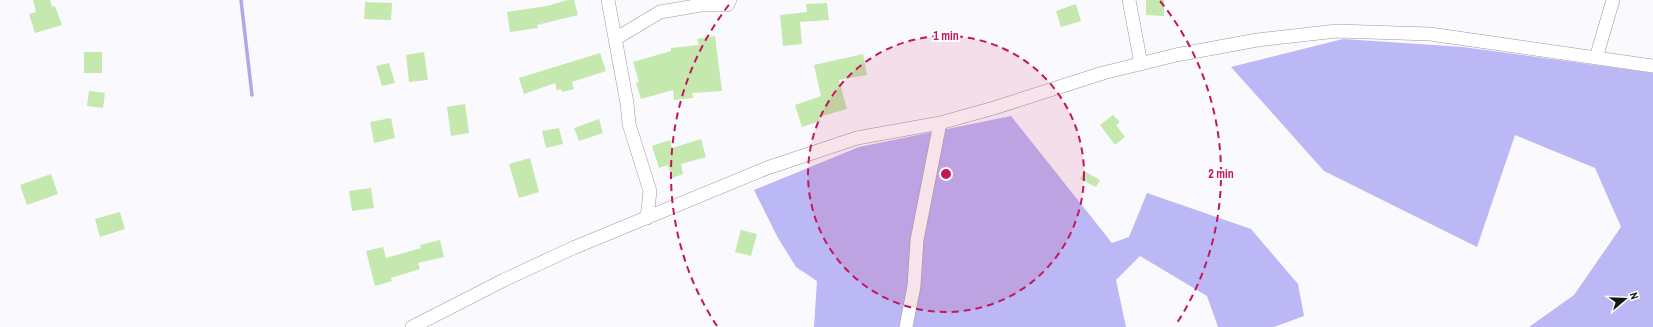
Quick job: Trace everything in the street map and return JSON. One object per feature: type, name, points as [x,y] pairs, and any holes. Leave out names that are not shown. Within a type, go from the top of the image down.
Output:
[{"type":"street","points":[[608,0],[629,124],[650,191],[647,218]]},
{"type":"street","points":[[615,38],[660,12],[701,5],[727,4],[730,0]]},
{"type":"street","points":[[1129,0],[1141,64]]},
{"type":"street","points":[[1596,58],[1613,0]]},
{"type":"street","points":[[412,327],[504,280],[573,248],[767,168],[857,138],[940,123],[994,108],[1103,73],[1176,55],[1257,40],[1337,31],[1430,34],[1511,44],[1653,66]]},
{"type":"street","points":[[906,327],[914,286],[917,240],[940,123]]},
{"type":"street","points":[[650,191],[669,208]]},
{"type":"shaded area","points":[[1343,39],[1463,47],[1653,73],[1653,327],[1529,327],[1574,295],[1621,227],[1595,168],[1515,135],[1477,247],[1324,171],[1231,67]]},
{"type":"shaded area","points":[[1011,116],[1112,243],[1129,237],[1147,193],[1251,229],[1298,284],[1304,316],[1274,327],[1218,327],[1207,296],[1140,256],[1116,280],[1126,327],[814,327],[817,281],[796,267],[778,238],[754,190],[859,147]]},
{"type":"building","points":[[33,0],[50,0],[52,7],[55,6],[62,25],[35,33],[29,14],[36,12]]},
{"type":"building","points":[[568,0],[574,0],[578,15],[537,25],[538,28],[510,32],[507,12],[547,6]]},
{"type":"building","points":[[1146,0],[1164,0],[1164,16],[1146,15]]},
{"type":"building","points":[[365,2],[392,3],[391,20],[364,19]]},
{"type":"building","points":[[827,3],[829,20],[800,22],[802,44],[783,46],[780,15],[807,12],[806,4]]},
{"type":"building","points":[[1076,4],[1081,21],[1061,27],[1056,11]]},
{"type":"building","points":[[715,36],[722,91],[692,93],[693,98],[674,100],[673,90],[641,99],[636,83],[639,82],[633,62],[671,51],[671,48],[699,45],[697,39]]},
{"type":"building","points":[[84,52],[102,52],[102,73],[84,73]]},
{"type":"building","points":[[424,52],[428,80],[409,82],[406,55]]},
{"type":"building","points":[[600,53],[606,71],[572,82],[574,89],[562,92],[561,89],[557,90],[555,83],[524,94],[519,78]]},
{"type":"building","points":[[863,54],[867,75],[839,80],[847,109],[819,117],[820,121],[802,127],[795,105],[821,96],[814,65]]},
{"type":"building","points":[[389,63],[395,83],[382,86],[376,66]]},
{"type":"building","points":[[89,91],[105,93],[103,108],[87,106]]},
{"type":"building","points":[[465,104],[469,133],[451,136],[447,107]]},
{"type":"building","points":[[1113,115],[1120,122],[1116,125],[1125,137],[1115,145],[1100,125]]},
{"type":"building","points":[[391,118],[395,138],[374,143],[370,122]]},
{"type":"building","points":[[599,119],[603,133],[579,141],[574,128]]},
{"type":"building","points":[[559,128],[563,144],[546,148],[542,131]]},
{"type":"building","points":[[701,139],[706,157],[681,164],[683,174],[672,178],[668,165],[659,168],[652,146],[670,140],[672,148]]},
{"type":"building","points":[[530,158],[539,192],[519,198],[509,164]]},
{"type":"building","points":[[1084,171],[1100,180],[1096,187],[1080,179]]},
{"type":"building","points":[[51,174],[58,194],[27,205],[20,185]]},
{"type":"building","points":[[371,188],[374,208],[352,211],[349,191]]},
{"type":"building","points":[[120,212],[125,229],[100,237],[95,219]]},
{"type":"building","points":[[741,230],[757,234],[751,256],[735,252]]},
{"type":"building","points":[[440,240],[444,257],[418,263],[420,269],[391,278],[392,281],[375,286],[366,251],[383,247],[386,258],[421,248],[420,245]]},
{"type":"waterway","points":[[241,0],[252,95]]}]
